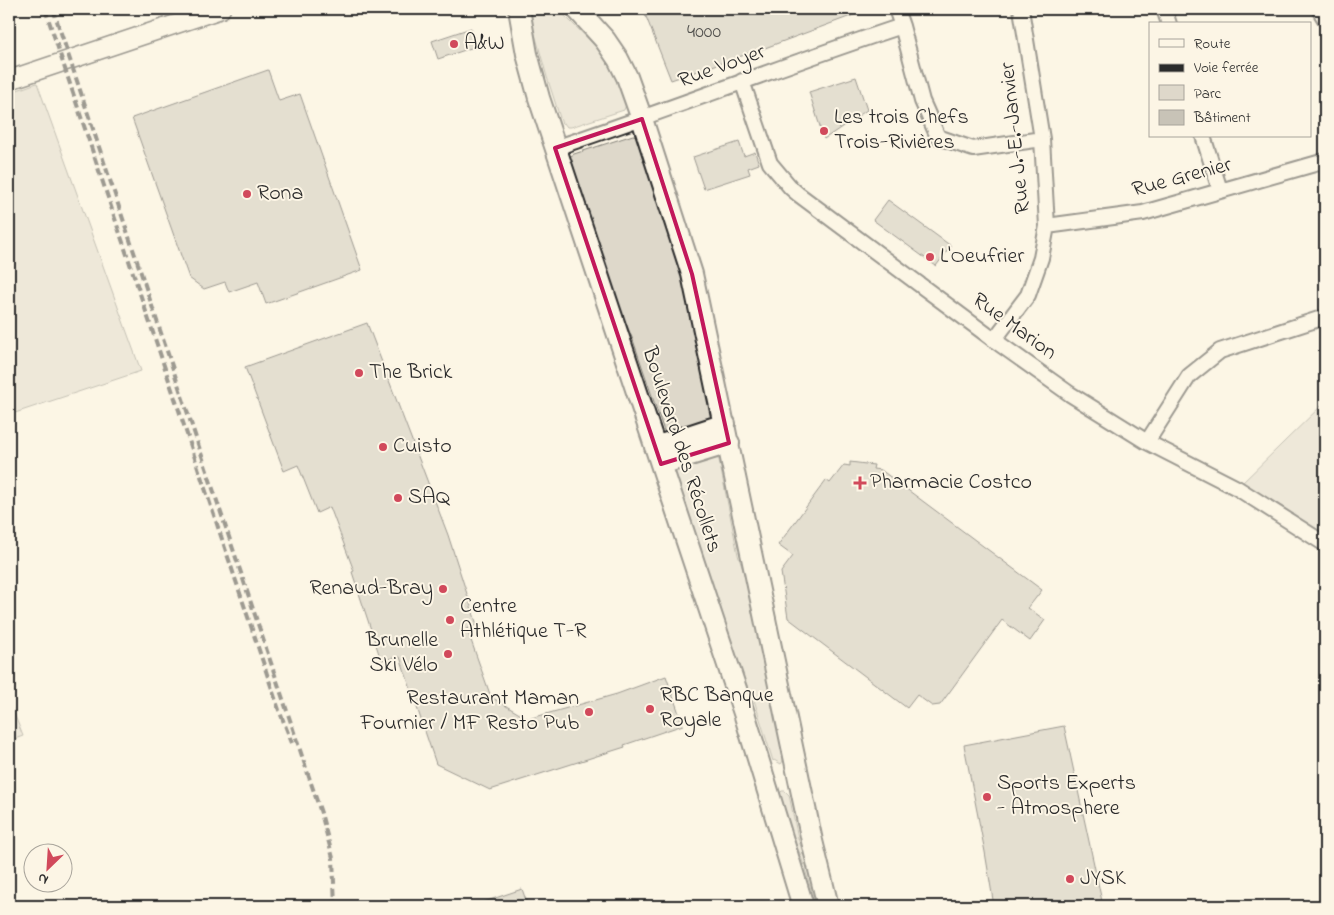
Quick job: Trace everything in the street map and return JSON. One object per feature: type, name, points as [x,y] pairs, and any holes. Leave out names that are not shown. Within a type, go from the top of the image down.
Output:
[{"type":"main road","name":"Boulevard des Récollets","points":[[519,9],[534,80],[555,148],[745,716],[804,906]]},
{"type":"main road","name":"Boulevard des Récollets","points":[[577,9],[601,34],[615,54],[627,77],[692,274],[812,841],[828,906]]},
{"type":"main road","points":[[658,455],[727,434]]},
{"type":"street","points":[[162,28],[173,18],[192,9]]},
{"type":"street","points":[[9,80],[221,9]]},
{"type":"street","points":[[896,9],[922,101],[938,137],[973,149],[1042,139]]},
{"type":"street","name":"Rue J.-E.-Janvier","points":[[994,340],[1028,295],[1041,258],[1047,226],[1042,139],[1021,9]]},
{"type":"street","points":[[1164,9],[1168,22]]},
{"type":"street","points":[[1319,9],[1325,19]]},
{"type":"street","name":"Rue Voyer","points":[[555,148],[902,26]]},
{"type":"street","name":"Rue Marion","points":[[742,81],[770,163],[790,188],[994,340],[1070,394],[1147,442],[1237,488],[1325,544]]},
{"type":"street","points":[[1205,138],[1220,190]]},
{"type":"street","name":"Rue Grenier","points":[[1047,226],[1143,213],[1325,161]]},
{"type":"street","points":[[1147,442],[1188,376],[1220,351],[1325,317]]},
{"type":"highlighted area","points":[[642,119],[692,274],[729,443],[661,464],[555,148]]},
{"type":"green space","points":[[528,9],[558,9],[588,39],[603,55],[615,73],[629,105],[626,105],[624,110],[571,127],[567,127],[564,123],[562,124]]},
{"type":"green space","points":[[37,83],[141,371],[9,415],[9,93]]},
{"type":"green space","points":[[633,135],[640,137],[691,301],[713,419],[669,433],[664,431],[633,340],[606,276],[568,158],[574,154]]},
{"type":"green space","points":[[1325,402],[1325,525],[1315,537],[1237,488]]},
{"type":"green space","points":[[714,456],[719,460],[738,555],[757,612],[787,755],[783,757],[781,764],[773,761],[755,703],[729,645],[672,470]]},
{"type":"green space","points":[[9,701],[23,736],[9,741]]},
{"type":"green space","points":[[782,791],[789,795],[798,838],[821,906],[816,906],[801,856],[790,831],[778,795]]},
{"type":"building","points":[[659,9],[867,10],[671,80],[645,14]]},
{"type":"building","name":"A&W","points":[[471,28],[477,46],[438,59],[432,41]]},
{"type":"building","name":"Rona","points":[[268,70],[279,101],[300,94],[362,270],[266,304],[258,282],[229,292],[225,282],[204,289],[189,278],[132,118]]},
{"type":"building","points":[[856,77],[867,110],[824,139],[809,92]]},
{"type":"building","points":[[739,142],[744,156],[755,152],[759,164],[748,168],[750,174],[704,189],[693,157]]},
{"type":"building","points":[[888,200],[951,246],[936,266],[873,220]]},
{"type":"building","points":[[367,323],[448,535],[477,625],[467,629],[491,697],[528,719],[617,694],[666,676],[683,725],[624,745],[625,747],[490,790],[436,764],[400,657],[381,660],[352,572],[354,571],[330,507],[317,513],[298,465],[284,471],[245,367]]},
{"type":"building","points":[[850,462],[874,465],[873,469],[881,470],[1042,590],[1028,608],[1045,620],[1030,641],[1002,620],[940,705],[932,706],[917,695],[907,708],[788,618],[781,572],[793,556],[778,545],[826,480],[830,483],[844,465],[850,466]]},
{"type":"building","points":[[1064,726],[1103,906],[994,906],[964,745]]},
{"type":"building","points":[[522,889],[528,906],[475,906],[475,905]]},
{"type":"railway","points":[[45,9],[279,710],[292,743]]},
{"type":"railway","points":[[53,9],[321,813],[333,858],[335,906]]},
{"type":"place","name":"A&W","points":[[454,44]]},
{"type":"place","name":"Les trois Chefs Trois-Rivières","points":[[824,131]]},
{"type":"place","name":"Rona","points":[[247,194]]},
{"type":"place","name":"L'Oeufrier","points":[[930,257]]},
{"type":"place","name":"The Brick","points":[[359,373]]},
{"type":"place","name":"Cuisto","points":[[383,447]]},
{"type":"place","name":"Pharmacie Costco","points":[[860,483]]},
{"type":"place","name":"SAQ","points":[[398,498]]},
{"type":"place","name":"Renaud-Bray","points":[[443,589]]},
{"type":"place","name":"Centre Athlétique T-R","points":[[450,620]]},
{"type":"place","name":"Brunelle Ski Vélo","points":[[448,654]]},
{"type":"place","name":"RBC Banque Royale","points":[[650,709]]},
{"type":"place","name":"Restaurant Maman Fournier / MF Resto Pub","points":[[589,712]]},
{"type":"place","name":"Sports Experts - Atmosphere","points":[[987,797]]},
{"type":"place","name":"JYSK","points":[[1070,879]]}]
